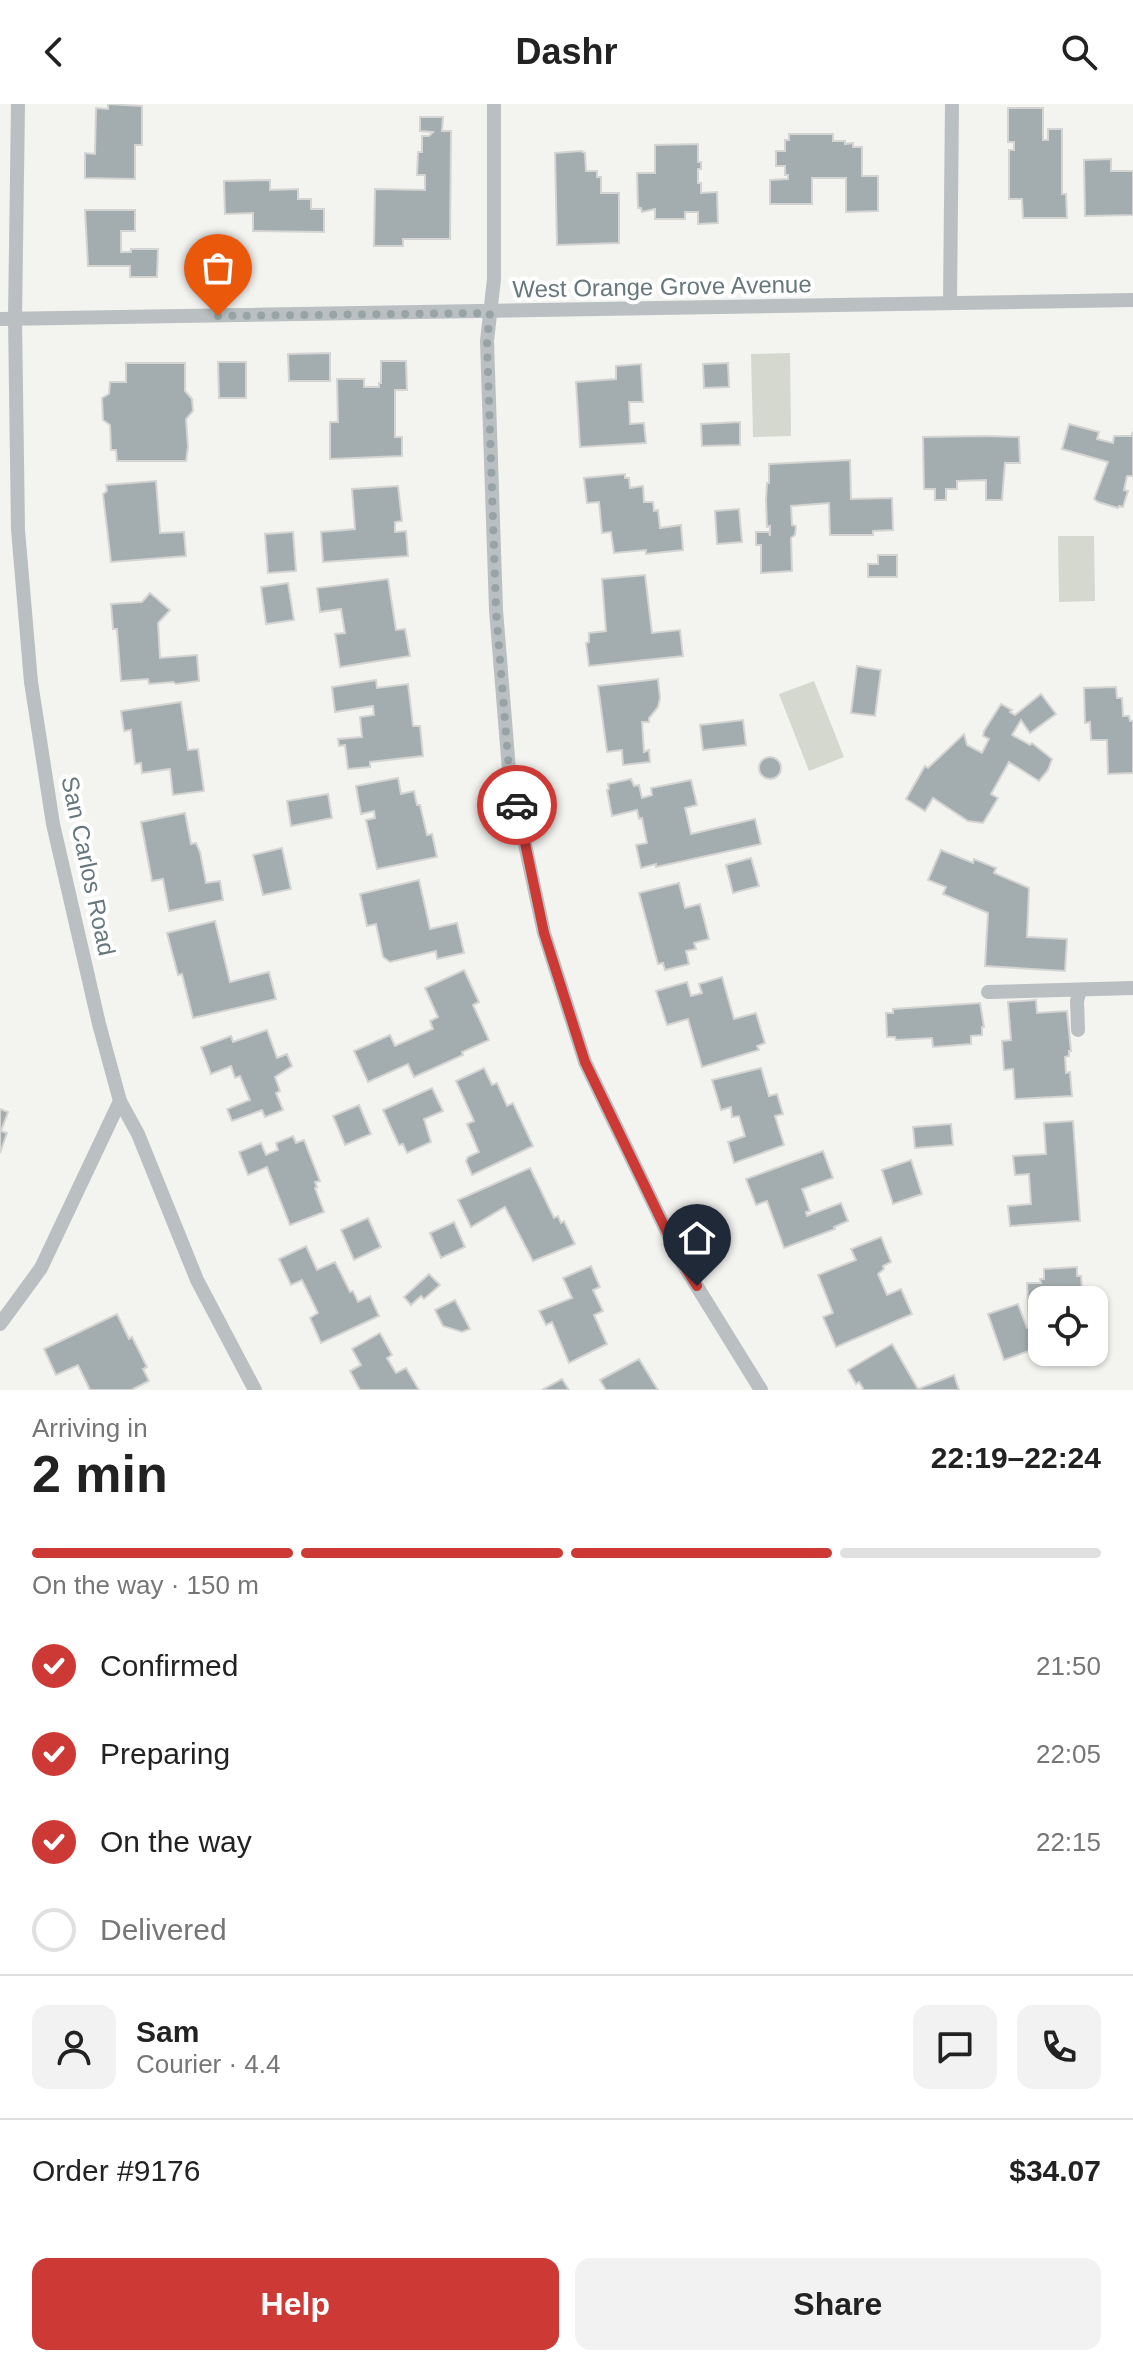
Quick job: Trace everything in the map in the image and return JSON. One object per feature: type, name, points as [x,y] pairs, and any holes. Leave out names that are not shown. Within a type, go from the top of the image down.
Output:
[{"type":"street","name":"San Carlos Road","points":[[18,104],[8,319],[18,530],[31,682],[53,824],[120,1101],[138,1134],[197,1280],[255,1390]]},
{"type":"street","points":[[494,104],[494,279],[487,341],[496,610],[509,770],[544,933],[585,1062],[680,1259],[761,1390]]},
{"type":"street","points":[[950,303],[952,104]]},
{"type":"street","name":"West Orange Grove Avenue","points":[[8,319],[1133,300]]},
{"type":"street","points":[[988,992],[1133,988]]},
{"type":"street","points":[[1078,1030],[1077,1001],[1080,990]]},
{"type":"street","points":[[0,1324],[41,1268],[120,1101]]},
{"type":"shaded area","points":[[790,353],[791,436],[753,437],[751,354]]},
{"type":"shaded area","points":[[1058,536],[1094,536],[1095,601],[1059,602]]},
{"type":"shaded area","points":[[814,681],[844,757],[809,771],[779,694]]},
{"type":"building","points":[[108,104],[142,106],[142,145],[135,145],[135,179],[85,178],[85,153],[95,154],[96,108],[108,109]]},
{"type":"building","points":[[1008,108],[1043,108],[1043,140],[1048,140],[1048,129],[1062,129],[1062,194],[1066,194],[1067,218],[1023,218],[1022,199],[1009,199],[1009,150],[1014,150],[1014,142],[1008,142]]},
{"type":"building","points":[[420,117],[443,117],[442,131],[451,131],[450,239],[403,239],[403,246],[374,246],[375,189],[425,190],[425,175],[417,175],[418,152],[422,152],[422,136],[433,132],[420,131]]},
{"type":"building","points":[[789,134],[833,134],[833,141],[845,141],[845,144],[853,143],[853,147],[862,147],[862,176],[878,176],[878,211],[846,212],[846,178],[812,178],[812,204],[770,204],[770,180],[788,179],[785,166],[776,166],[776,151],[785,151],[785,140],[789,140]]},
{"type":"building","points":[[698,144],[701,169],[698,169],[698,183],[701,183],[701,193],[717,192],[718,223],[698,224],[698,212],[685,212],[685,219],[655,219],[655,209],[642,212],[638,208],[637,173],[655,173],[655,145]]},
{"type":"building","points":[[555,153],[585,153],[586,171],[597,171],[597,177],[601,177],[601,193],[619,193],[619,243],[557,245]]},
{"type":"building","points":[[1111,159],[1111,171],[1133,171],[1133,215],[1085,216],[1084,160]]},
{"type":"building","points":[[270,180],[270,190],[298,189],[298,199],[311,199],[311,209],[324,209],[324,232],[253,231],[253,213],[225,214],[224,181]]},
{"type":"building","points":[[85,210],[135,210],[135,231],[121,231],[121,252],[158,249],[157,277],[130,277],[130,266],[88,266]]},
{"type":"building","points":[[330,353],[330,381],[289,381],[288,354]]},
{"type":"building","points":[[381,361],[406,361],[407,390],[395,390],[395,437],[402,437],[402,456],[330,459],[330,422],[338,422],[337,379],[364,379],[364,387],[379,387]]},
{"type":"building","points":[[218,362],[246,362],[246,398],[219,398]]},
{"type":"building","points":[[126,363],[185,363],[185,391],[192,399],[193,411],[186,419],[186,461],[117,461],[116,450],[111,450],[110,425],[103,420],[102,398],[109,394],[110,382],[126,382]]},
{"type":"building","points":[[728,363],[729,387],[704,388],[703,364]]},
{"type":"building","points":[[641,364],[643,402],[629,402],[630,424],[644,423],[646,443],[580,447],[576,382],[616,379],[616,366]]},
{"type":"building","points":[[740,422],[740,445],[702,446],[701,424]]},
{"type":"building","points":[[1069,424],[1099,432],[1097,439],[1113,443],[1114,436],[1131,436],[1133,432],[1133,476],[1127,476],[1124,490],[1128,491],[1123,507],[1094,499],[1108,462],[1062,449]]},
{"type":"building","points":[[923,437],[1019,437],[1020,463],[1005,463],[1002,500],[986,500],[986,480],[957,481],[957,489],[946,489],[946,500],[935,500],[935,489],[924,489]]},
{"type":"building","points":[[850,460],[851,499],[892,498],[893,530],[873,531],[873,535],[830,535],[829,503],[791,506],[792,525],[796,526],[795,535],[791,538],[792,571],[761,573],[761,545],[756,545],[756,532],[769,532],[770,536],[766,500],[769,464]]},
{"type":"building","points":[[625,474],[625,478],[629,478],[630,488],[643,486],[644,502],[653,502],[654,511],[658,510],[660,528],[681,525],[683,550],[614,553],[611,532],[602,533],[599,502],[587,503],[584,478]]},
{"type":"building","points":[[156,481],[160,533],[184,532],[186,556],[111,562],[103,494],[107,491],[106,485]]},
{"type":"building","points":[[398,486],[402,521],[395,522],[395,532],[406,531],[408,556],[323,562],[321,532],[355,529],[352,489]]},
{"type":"building","points":[[739,509],[742,542],[717,544],[715,511]]},
{"type":"building","points":[[293,532],[296,571],[268,573],[265,534]]},
{"type":"building","points":[[878,555],[897,555],[897,577],[868,577],[868,564],[878,564]]},
{"type":"building","points":[[645,575],[652,633],[680,630],[683,656],[589,666],[586,643],[589,642],[589,633],[606,631],[602,579]]},
{"type":"building","points":[[388,579],[396,630],[405,629],[410,656],[340,667],[335,634],[345,633],[341,609],[320,612],[317,588]]},
{"type":"building","points":[[288,583],[294,620],[266,624],[261,587]]},
{"type":"building","points":[[150,593],[170,610],[158,623],[160,658],[197,655],[199,681],[149,684],[148,679],[121,681],[117,629],[113,629],[111,604],[142,602]]},
{"type":"building","points":[[857,666],[881,670],[875,716],[851,713]]},
{"type":"building","points":[[658,679],[658,707],[649,722],[642,722],[644,752],[649,750],[650,762],[623,765],[622,750],[607,752],[598,686]]},
{"type":"building","points":[[376,680],[377,688],[408,684],[413,726],[420,726],[423,756],[370,762],[370,767],[348,769],[345,745],[339,746],[338,739],[362,737],[360,717],[374,715],[373,706],[335,712],[332,687]]},
{"type":"building","points":[[1116,687],[1117,698],[1122,698],[1123,716],[1129,716],[1133,721],[1133,773],[1108,774],[1107,740],[1091,740],[1090,722],[1085,723],[1084,688]]},
{"type":"building","points":[[1041,694],[1056,714],[1030,733],[1021,720],[1012,735],[1030,745],[1032,743],[1052,759],[1039,781],[1009,762],[991,794],[998,798],[983,823],[968,821],[933,798],[925,811],[906,799],[925,766],[928,768],[964,734],[967,745],[982,753],[989,739],[983,736],[984,731],[1001,704],[1015,715]]},
{"type":"building","points":[[181,702],[188,750],[198,749],[204,791],[173,795],[170,769],[142,773],[141,763],[135,764],[131,730],[124,731],[121,711]]},
{"type":"building","points":[[743,720],[746,745],[703,750],[700,725]]},
{"type":"building","points":[[770,757],[778,760],[781,768],[778,776],[770,779],[762,776],[759,768],[762,760]]},
{"type":"building","points":[[398,778],[401,794],[414,791],[427,835],[432,834],[437,857],[377,869],[366,820],[375,818],[374,811],[361,814],[356,786]]},
{"type":"building","points":[[631,779],[634,786],[639,785],[642,798],[652,795],[651,788],[691,780],[697,805],[685,808],[691,834],[755,819],[761,844],[641,868],[636,845],[647,843],[642,818],[639,819],[637,810],[612,816],[607,790],[608,784]]},
{"type":"building","points":[[328,794],[332,818],[291,826],[287,801]]},
{"type":"building","points":[[185,813],[191,844],[196,843],[200,852],[206,883],[220,881],[223,900],[169,911],[163,879],[152,881],[141,822]]},
{"type":"building","points":[[282,848],[291,889],[263,895],[253,855]]},
{"type":"building","points":[[941,850],[973,863],[974,859],[996,868],[994,873],[1029,888],[1027,937],[1067,939],[1065,971],[985,966],[988,913],[943,894],[946,887],[928,880]]},
{"type":"building","points":[[751,858],[759,886],[733,893],[726,865]]},
{"type":"building","points":[[419,880],[430,929],[457,923],[464,953],[437,959],[436,951],[390,962],[383,957],[376,924],[367,926],[360,894]]},
{"type":"building","points":[[679,883],[685,908],[700,904],[709,939],[694,943],[696,949],[686,951],[689,964],[665,970],[663,963],[658,964],[639,893]]},
{"type":"building","points":[[215,921],[230,982],[269,972],[276,999],[193,1018],[167,933]]},
{"type":"building","points":[[464,970],[479,1002],[473,1005],[489,1040],[414,1077],[408,1064],[368,1082],[354,1051],[390,1035],[395,1046],[433,1029],[430,1021],[438,1017],[425,988]]},
{"type":"building","points":[[722,977],[734,1019],[756,1013],[765,1043],[757,1046],[759,1050],[702,1067],[688,1019],[667,1025],[656,991],[687,982],[691,996],[702,993],[699,984]]},
{"type":"building","points":[[1036,1000],[1037,1013],[1067,1011],[1071,1051],[1065,1057],[1072,1096],[1015,1099],[1013,1069],[1004,1070],[1002,1041],[1011,1040],[1008,1002]]},
{"type":"building","points":[[980,1003],[984,1027],[982,1035],[971,1036],[971,1044],[933,1047],[932,1038],[896,1040],[895,1037],[887,1037],[886,1013],[893,1013],[893,1009]]},
{"type":"building","points":[[267,1030],[277,1058],[287,1054],[292,1066],[275,1077],[280,1091],[276,1093],[283,1110],[265,1117],[262,1110],[232,1121],[227,1109],[250,1100],[240,1076],[235,1078],[231,1066],[211,1074],[201,1047],[231,1036],[233,1042]]},
{"type":"building","points":[[484,1068],[492,1085],[497,1083],[507,1106],[513,1103],[533,1146],[472,1175],[466,1161],[479,1152],[467,1124],[474,1121],[456,1081]]},
{"type":"building","points":[[761,1068],[769,1096],[777,1094],[783,1114],[775,1116],[784,1145],[734,1163],[728,1142],[745,1136],[739,1116],[732,1117],[731,1107],[721,1110],[712,1080]]},
{"type":"building","points":[[432,1088],[443,1111],[424,1119],[431,1142],[407,1153],[403,1144],[399,1145],[383,1110]]},
{"type":"building","points":[[359,1105],[371,1134],[345,1145],[333,1116]]},
{"type":"building","points":[[0,1109],[8,1112],[1,1131],[7,1133],[0,1153]]},
{"type":"building","points":[[1073,1121],[1080,1221],[1010,1226],[1008,1206],[1031,1204],[1029,1174],[1015,1175],[1013,1156],[1046,1154],[1044,1123]]},
{"type":"building","points":[[951,1124],[953,1145],[915,1148],[913,1127]]},
{"type":"building","points":[[293,1136],[296,1143],[304,1140],[320,1181],[315,1182],[315,1188],[324,1212],[290,1225],[267,1167],[248,1175],[239,1152],[261,1143],[266,1155],[278,1150],[276,1143]]},
{"type":"building","points":[[823,1151],[833,1178],[802,1189],[810,1211],[806,1212],[807,1216],[841,1203],[848,1221],[784,1248],[767,1201],[756,1205],[746,1179]]},
{"type":"building","points":[[911,1160],[922,1194],[893,1204],[882,1170]]},
{"type":"building","points":[[530,1168],[554,1218],[558,1216],[561,1223],[564,1221],[575,1244],[533,1261],[505,1207],[471,1227],[458,1200]]},
{"type":"building","points":[[368,1218],[381,1247],[354,1260],[341,1230]]},
{"type":"building","points":[[454,1222],[465,1247],[441,1258],[430,1233]]},
{"type":"building","points":[[881,1237],[891,1262],[883,1266],[884,1269],[878,1274],[887,1295],[901,1289],[912,1314],[836,1347],[823,1317],[833,1313],[818,1275],[856,1260],[851,1249]]},
{"type":"building","points":[[306,1246],[317,1270],[335,1262],[358,1302],[370,1296],[379,1316],[321,1343],[310,1318],[318,1313],[302,1280],[291,1285],[279,1259]]},
{"type":"building","points":[[591,1266],[600,1287],[593,1290],[603,1311],[594,1315],[607,1344],[569,1363],[552,1322],[546,1325],[539,1311],[572,1298],[563,1278]]},
{"type":"building","points":[[1077,1267],[1082,1286],[1028,1286],[1028,1306],[1027,1283],[1041,1283],[1044,1269]]},
{"type":"building","points":[[429,1274],[440,1285],[424,1299],[421,1296],[411,1305],[404,1297]]},
{"type":"building","points":[[455,1300],[470,1329],[462,1332],[443,1326],[435,1310]]},
{"type":"building","points":[[1018,1304],[1027,1328],[1028,1351],[1004,1360],[988,1314]]},
{"type":"building","points":[[117,1314],[147,1367],[143,1369],[149,1381],[131,1390],[90,1390],[78,1365],[56,1375],[44,1349]]},
{"type":"building","points":[[380,1333],[392,1355],[387,1358],[396,1373],[406,1368],[419,1390],[360,1390],[350,1371],[361,1365],[352,1349]]},
{"type":"building","points":[[892,1344],[918,1389],[954,1375],[959,1390],[864,1390],[859,1382],[856,1384],[848,1370]]},
{"type":"building","points":[[639,1359],[658,1390],[606,1390],[600,1380]]},
{"type":"building","points":[[562,1379],[569,1390],[542,1390]]},
{"type":"way so far","points":[[218,316],[490,313],[487,341],[496,610],[509,770],[517,805]]},
{"type":"route","points":[[517,805],[544,933],[585,1062],[680,1259],[697,1286]]}]
